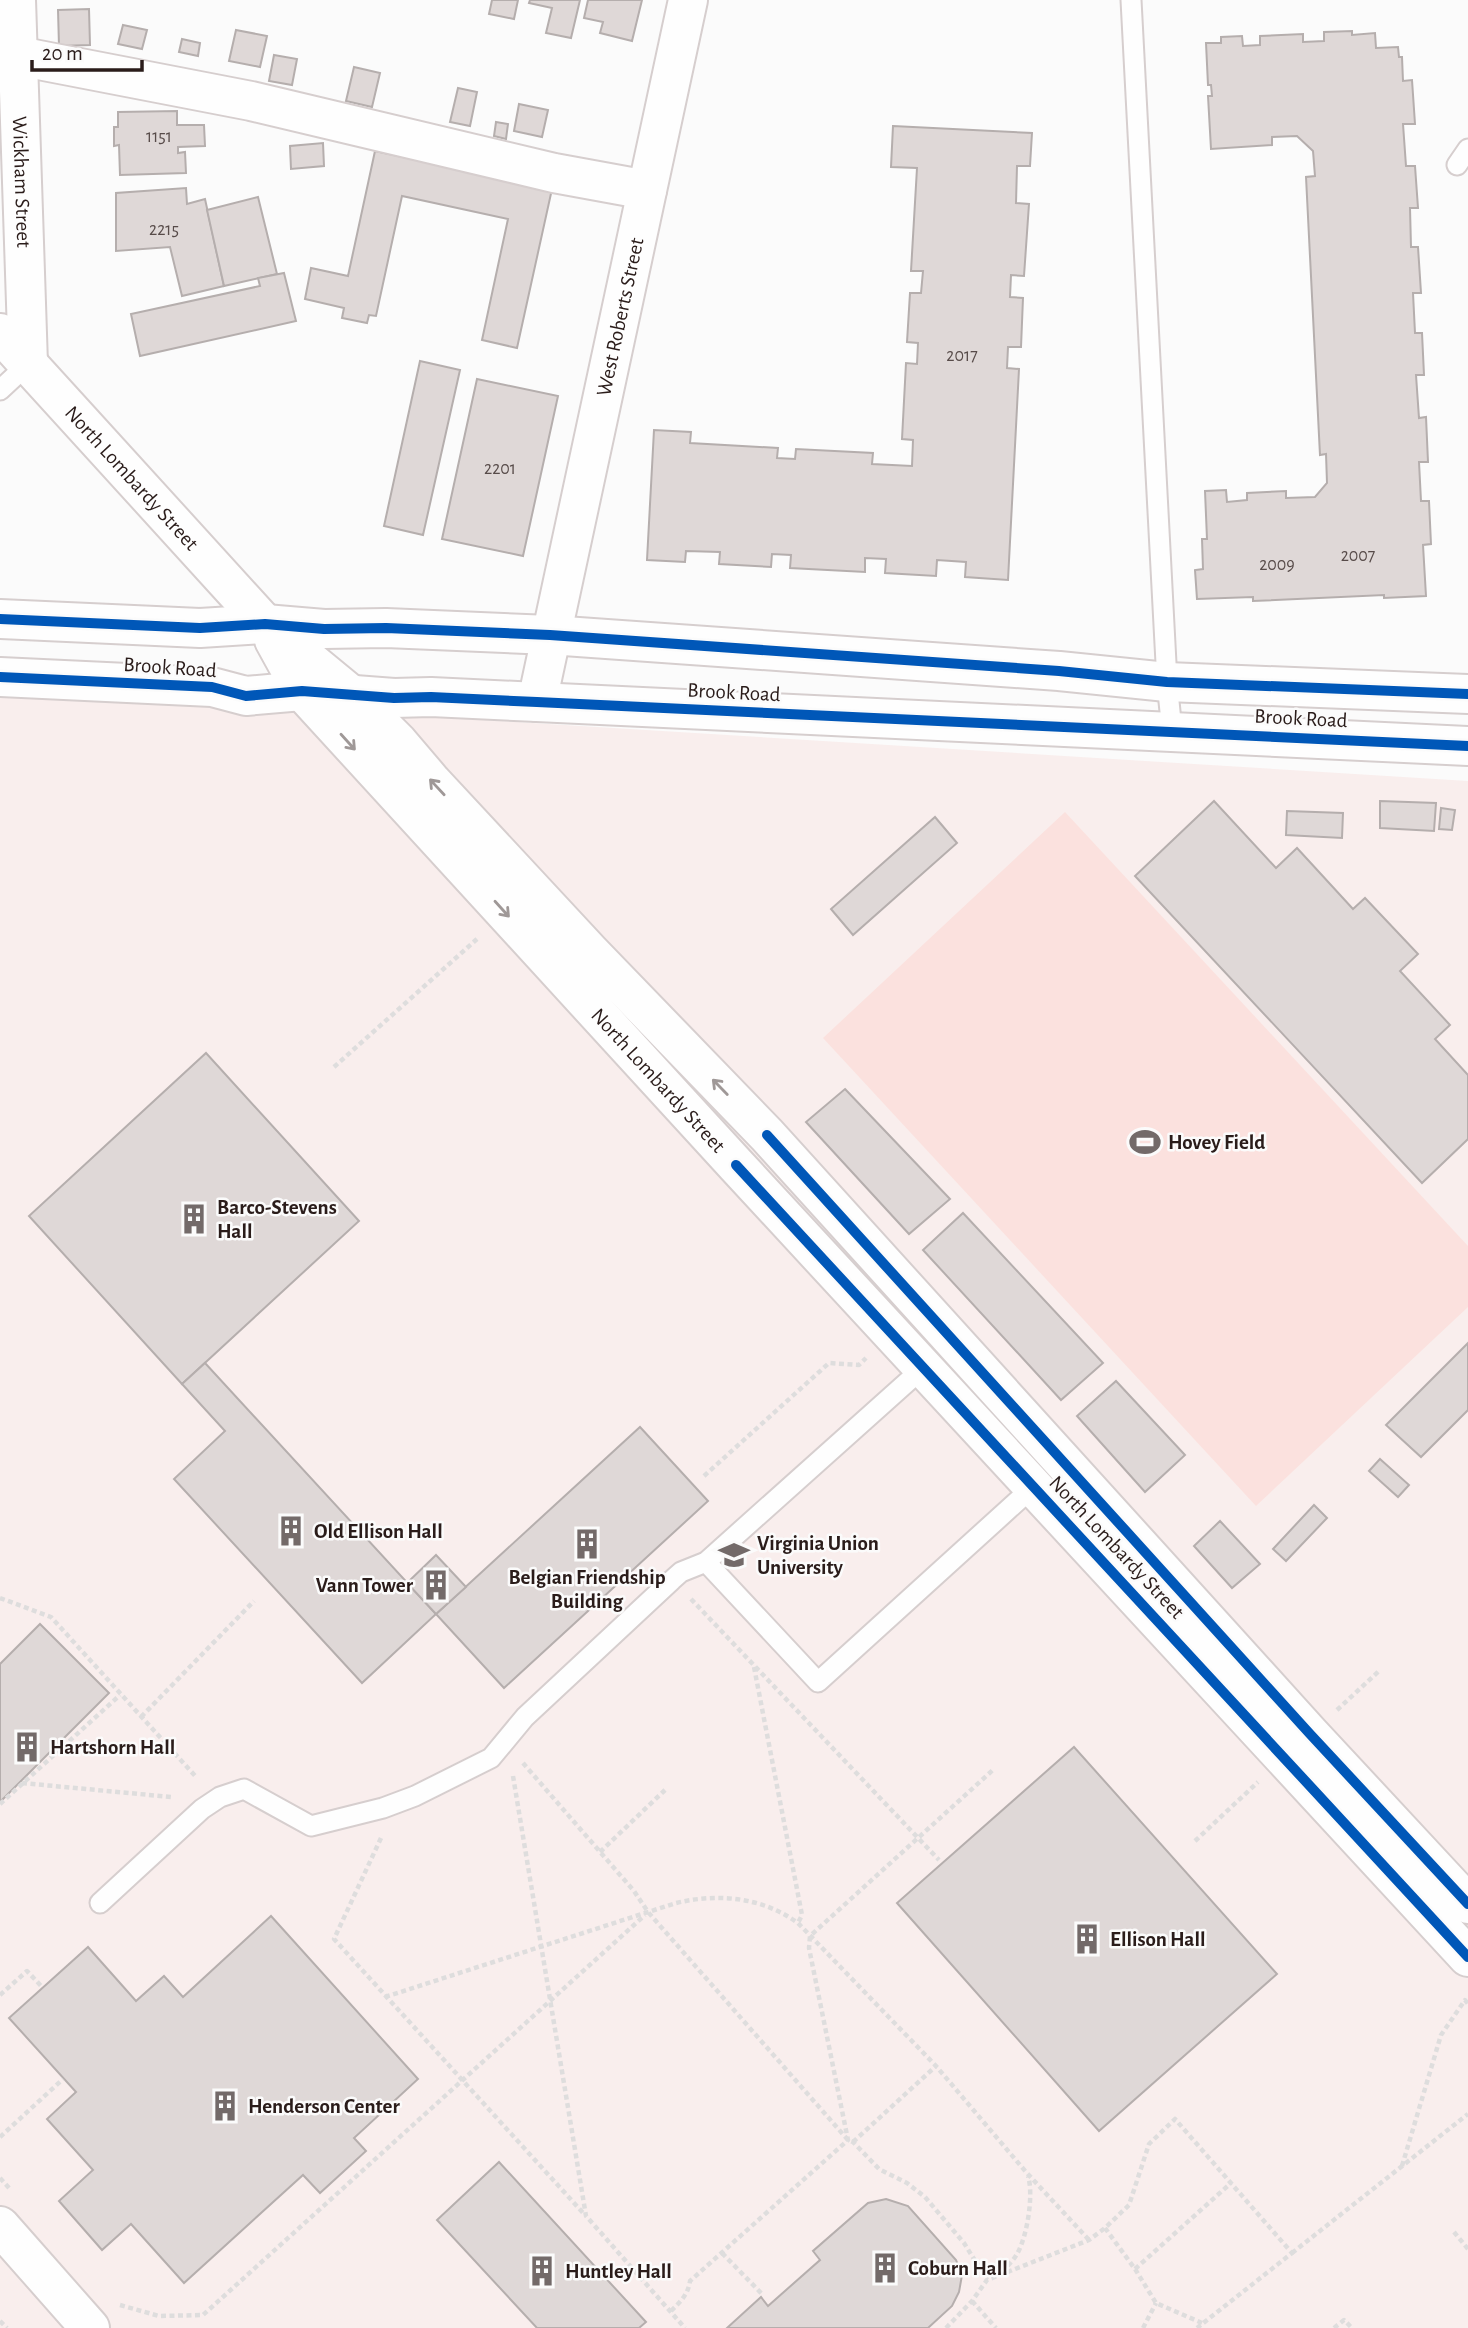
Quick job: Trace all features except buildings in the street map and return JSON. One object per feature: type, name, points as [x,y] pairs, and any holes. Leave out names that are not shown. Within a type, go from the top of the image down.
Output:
[{"type":"main road","name":"Wickham Street","points":[[16,0],[28,364]]},
{"type":"main road","name":"West Roberts Street","points":[[537,702],[688,0]]},
{"type":"main road","points":[[18,56],[251,101],[554,173],[647,190]]},
{"type":"main road","name":"North Lombardy Street","points":[[0,334],[265,624],[350,694],[398,742],[590,952],[768,1135],[1310,1734],[1468,1904]]},
{"type":"main road","name":"Brook Road","points":[[0,619],[200,628],[265,624],[324,629],[386,628],[550,635],[1059,671],[1167,682],[1468,694]]},
{"type":"main road","name":"North Lombardy Street","points":[[265,624],[302,691],[1468,1958]]},
{"type":"main road","name":"Brook Road","points":[[0,677],[212,687],[246,696],[302,691],[394,698],[431,697],[1468,746]]},
{"type":"main road","points":[[0,2226],[104,2316]]},
{"type":"lane","points":[[1131,0],[1167,682],[1172,731]]},
{"type":"lane","points":[[0,390],[28,364]]},
{"type":"lane","points":[[100,1903],[202,1809],[220,1797],[244,1789],[311,1826],[383,1808],[415,1796],[491,1758],[525,1717],[681,1572],[706,1562],[924,1367]]},
{"type":"lane","points":[[706,1562],[818,1682],[1034,1486]]},
{"type":"path","points":[[334,1067],[486,932]]},
{"type":"path","points":[[704,1476],[829,1363],[859,1365],[871,1352]]},
{"type":"path","points":[[688,1595],[939,1860]]},
{"type":"path","points":[[0,1598],[51,1617],[195,1777]]},
{"type":"path","points":[[141,1717],[254,1601]]},
{"type":"path","points":[[754,1667],[802,1915],[798,1923]]},
{"type":"path","points":[[1332,1715],[1379,1671]]},
{"type":"path","points":[[0,1804],[120,1695]]},
{"type":"path","points":[[519,1759],[634,1891],[648,1912],[850,2141],[879,2169],[907,2183],[925,2197],[964,2243],[988,2280]]},
{"type":"path","points":[[850,2141],[809,1948],[810,1936],[994,1769]]},
{"type":"path","points":[[513,1770],[586,2216]]},
{"type":"path","points":[[1195,1841],[1262,1777]]},
{"type":"path","points":[[22,1783],[177,1798]]},
{"type":"path","points":[[600,1852],[665,1790]]},
{"type":"path","points":[[387,1826],[334,1939],[685,2328]]},
{"type":"path","points":[[385,1997],[699,1898],[738,1899],[773,1909],[798,1923],[936,2066],[1089,2240]]},
{"type":"path","points":[[104,2316],[203,2315],[648,1912]]},
{"type":"path","points":[[0,1995],[27,1971],[43,1988]]},
{"type":"path","points":[[1401,2167],[1441,2035],[1465,2000],[1468,2004]]},
{"type":"path","points":[[671,2311],[688,2291],[690,2281],[936,2066]]},
{"type":"path","points":[[0,2137],[63,2078]]},
{"type":"path","points":[[1197,2328],[1468,2114]]},
{"type":"path","points":[[946,2328],[988,2280],[1089,2240],[1105,2228],[1129,2205],[1149,2144],[1175,2119],[1292,2253]]},
{"type":"path","points":[[1002,2273],[1018,2253],[1024,2234],[1031,2188],[1027,2172]]},
{"type":"path","points":[[0,2178],[9,2189]]},
{"type":"path","points":[[1135,2269],[1231,2183]]},
{"type":"path","points":[[1105,2228],[1156,2303],[1202,2323]]},
{"type":"path","points":[[1454,2232],[1468,2249]]},
{"type":"path","points":[[722,2253],[762,2294]]},
{"type":"path","points":[[972,2301],[996,2328]]},
{"type":"path","points":[[1143,2328],[1156,2303]]},
{"type":"path","points":[[1334,2328],[1344,2320],[1352,2328]]},
{"type":"path","points":[[0,2321],[6,2328]]},
{"type":"shaded area","name":"Virginia Union University","points":[[0,690],[1468,781],[1468,2328],[0,2328]]},
{"type":"shaded area","name":"Hovey Field","points":[[1065,812],[1468,1246],[1468,1307],[1256,1506],[823,1038]]},
{"type":"cycle path","points":[[0,619],[200,628],[265,624],[324,629],[386,628],[550,635],[1059,671],[1167,682],[1468,694]]},
{"type":"cycle path","points":[[0,677],[212,687],[246,696],[302,691],[394,698],[431,697],[1468,746]]},
{"type":"cycle path","points":[[767,1135],[1310,1734],[1468,1904]]},
{"type":"cycle path","points":[[736,1165],[1468,1957]]},
{"type":"place","name":"Hovey Field","points":[[1145,1142]]},
{"type":"place","name":"Barco-Stevens Hall","points":[[194,1219]]},
{"type":"place","name":"Old Ellison Hall","points":[[291,1531]]},
{"type":"place","name":"Belgian Friendship Building","points":[[587,1544]]},
{"type":"place","name":"Virginia Union University","points":[[734,1555]]},
{"type":"place","name":"Vann Tower","points":[[436,1585]]},
{"type":"place","name":"Hartshorn Hall","points":[[27,1747]]},
{"type":"place","name":"Ellison Hall","points":[[1087,1939]]},
{"type":"place","name":"Henderson Center","points":[[225,2106]]},
{"type":"place","name":"Coburn Hall","points":[[885,2268]]},
{"type":"place","name":"Huntley Hall","points":[[542,2271]]}]
